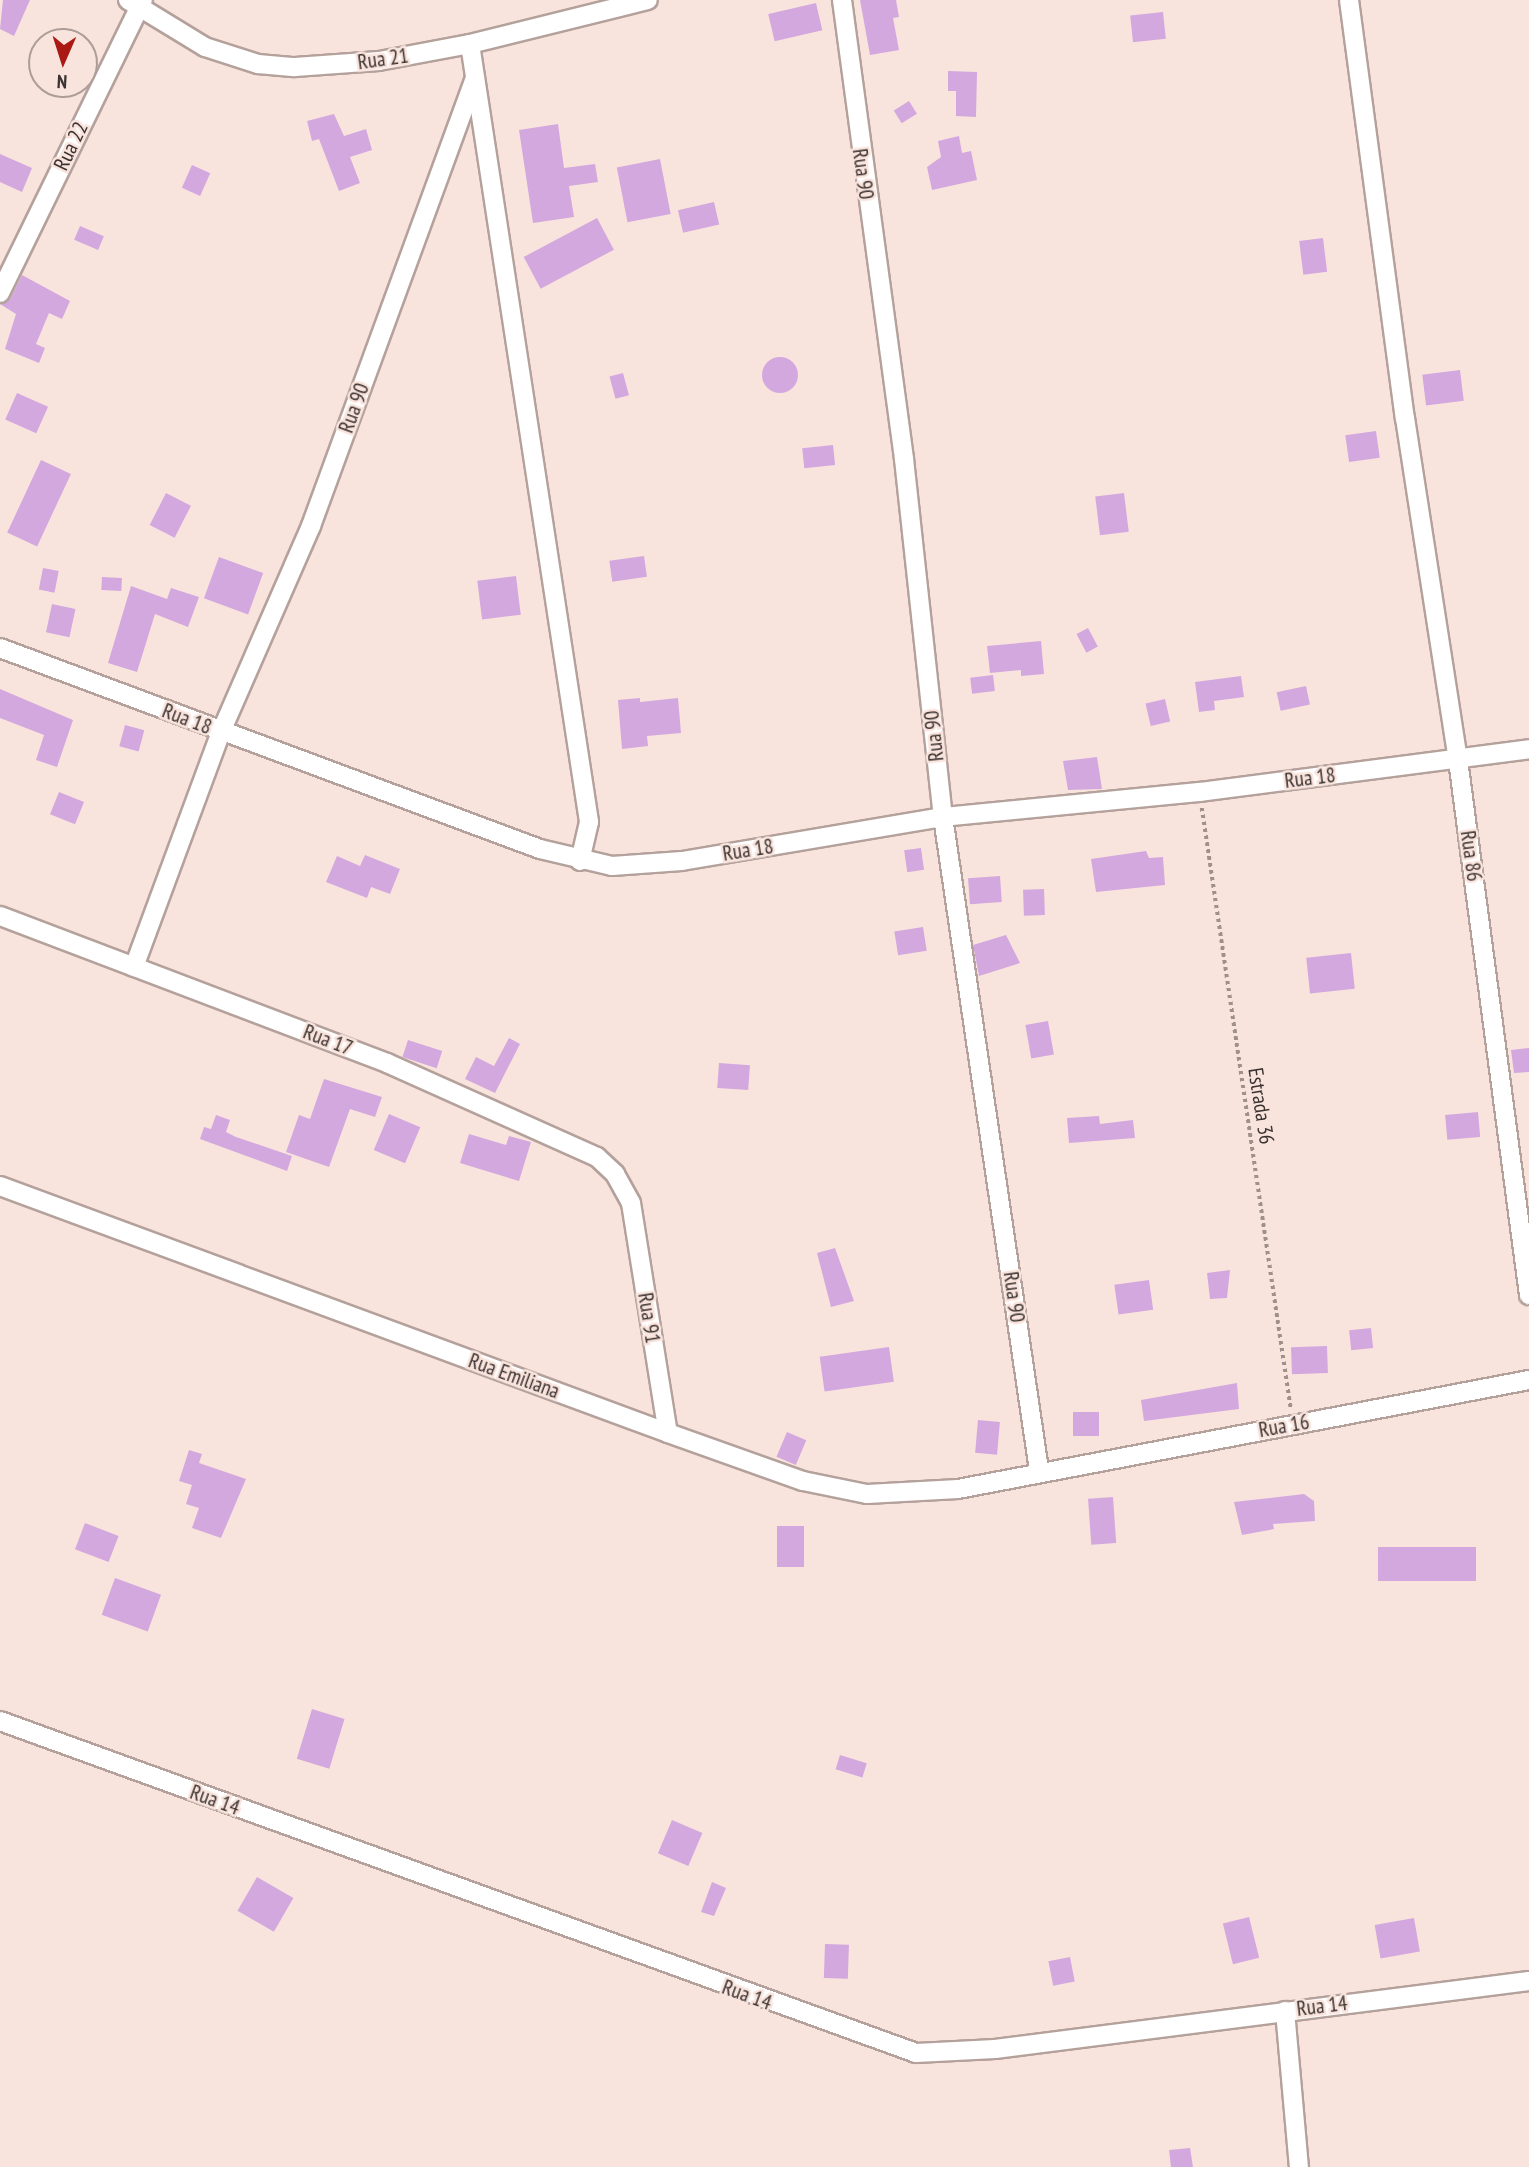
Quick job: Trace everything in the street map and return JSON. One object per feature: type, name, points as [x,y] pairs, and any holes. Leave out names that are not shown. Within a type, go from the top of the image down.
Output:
[{"type":"street","name":"Rua 21","points":[[136,2],[205,47],[258,64],[340,65],[470,44],[648,0]]},
{"type":"street","name":"Rua 90","points":[[842,0],[904,459],[943,817],[1039,1470]]},
{"type":"street","name":"Rua 86","points":[[1349,0],[1405,418],[1458,760],[1529,1295]]},
{"type":"street","name":"Rua 22","points":[[0,293],[136,2]]},
{"type":"street","points":[[470,44],[589,822],[580,861]]},
{"type":"street","name":"Rua 90","points":[[134,967],[221,732],[311,526],[475,79]]},
{"type":"street","name":"Rua 18","points":[[0,648],[221,732],[580,861],[650,865],[943,817],[1200,792],[1529,749]]},
{"type":"street","name":"Rua 17","points":[[0,916],[387,1063],[569,1143],[615,1174],[631,1203]]},
{"type":"street","name":"Rua Emiliana","points":[[0,1186],[668,1433],[803,1480],[867,1494],[958,1489],[1039,1470]]},
{"type":"street","name":"Rua 91","points":[[631,1203],[668,1433]]},
{"type":"street","name":"Rua 16","points":[[1039,1470],[1529,1380]]},
{"type":"street","name":"Rua 14","points":[[0,1721],[916,2053],[995,2049],[1529,1981]]},
{"type":"street","points":[[1285,2011],[1299,2167]]},
{"type":"path","name":"Estrada 36","points":[[1200,792],[1293,1425]]},
{"type":"building","points":[[3,0],[30,0],[14,36],[0,29]]},
{"type":"building","points":[[860,0],[896,0],[899,17],[893,18],[899,50],[870,55]]},
{"type":"building","points":[[816,3],[822,30],[775,41],[768,14]]},
{"type":"building","points":[[1163,12],[1166,39],[1133,42],[1130,15]]},
{"type":"building","points":[[948,71],[977,72],[976,117],[956,116],[956,91],[948,91]]},
{"type":"building","points":[[909,101],[917,114],[902,123],[894,111]]},
{"type":"building","points":[[334,114],[344,136],[366,129],[372,150],[350,157],[360,183],[339,191],[319,139],[312,141],[307,121]]},
{"type":"building","points":[[558,124],[564,168],[595,164],[598,182],[569,186],[574,217],[533,223],[519,130]]},
{"type":"building","points":[[959,136],[962,153],[971,151],[977,180],[932,190],[927,167],[941,157],[938,141]]},
{"type":"building","points":[[0,154],[32,168],[22,192],[0,182]]},
{"type":"building","points":[[660,159],[671,214],[627,222],[617,167]]},
{"type":"building","points":[[192,165],[210,173],[200,196],[182,188]]},
{"type":"building","points":[[714,202],[719,224],[683,233],[678,210]]},
{"type":"building","points":[[597,218],[614,250],[541,289],[524,257]]},
{"type":"building","points":[[80,226],[104,236],[98,250],[74,240]]},
{"type":"building","points":[[1323,238],[1327,272],[1303,275],[1299,241]]},
{"type":"building","points":[[22,275],[70,301],[62,319],[49,313],[36,344],[45,348],[39,363],[5,349],[16,314],[0,304],[10,299]]},
{"type":"building","points":[[780,357],[792,363],[798,375],[792,387],[780,393],[768,387],[762,375],[768,363]]},
{"type":"building","points":[[1460,370],[1464,401],[1426,405],[1422,375]]},
{"type":"building","points":[[623,373],[629,395],[615,399],[609,377]]},
{"type":"building","points":[[17,393],[48,407],[36,433],[5,419]]},
{"type":"building","points":[[1376,431],[1380,458],[1349,462],[1345,435]]},
{"type":"building","points":[[833,445],[835,465],[804,468],[802,448]]},
{"type":"building","points":[[41,460],[71,474],[37,546],[7,533]]},
{"type":"building","points":[[166,493],[191,506],[175,538],[150,525]]},
{"type":"building","points":[[1124,493],[1129,532],[1100,535],[1095,497]]},
{"type":"building","points":[[644,556],[647,577],[612,582],[609,561]]},
{"type":"building","points":[[219,557],[263,573],[248,614],[204,598]]},
{"type":"building","points":[[43,568],[59,571],[55,593],[39,590]]},
{"type":"building","points":[[516,576],[521,615],[482,619],[477,581]]},
{"type":"building","points":[[102,577],[122,578],[121,591],[101,590]]},
{"type":"building","points":[[131,586],[167,599],[171,588],[199,597],[188,627],[155,614],[137,672],[108,663]]},
{"type":"building","points":[[52,604],[75,609],[69,637],[46,632]]},
{"type":"building","points":[[1088,628],[1098,647],[1086,653],[1077,634]]},
{"type":"building","points":[[1041,641],[1044,674],[1021,676],[1021,670],[990,673],[987,646]]},
{"type":"building","points":[[993,675],[995,691],[972,694],[970,678]]},
{"type":"building","points":[[1241,676],[1244,697],[1214,701],[1215,710],[1199,712],[1195,682]]},
{"type":"building","points":[[1306,686],[1310,705],[1281,711],[1277,692]]},
{"type":"building","points":[[0,689],[73,720],[57,767],[36,760],[44,735],[0,718]]},
{"type":"building","points":[[640,698],[640,702],[678,698],[681,733],[647,736],[648,746],[622,749],[618,700]]},
{"type":"building","points":[[1165,699],[1170,721],[1151,726],[1146,703]]},
{"type":"building","points":[[125,725],[144,730],[139,751],[119,746]]},
{"type":"building","points":[[1097,757],[1102,789],[1068,790],[1063,761]]},
{"type":"building","points":[[59,792],[84,802],[75,824],[50,814]]},
{"type":"building","points":[[921,848],[924,870],[907,872],[904,850]]},
{"type":"building","points":[[1146,851],[1149,858],[1163,857],[1165,885],[1096,892],[1091,859]]},
{"type":"building","points":[[365,855],[400,869],[390,894],[371,887],[367,898],[326,882],[337,856],[360,866]]},
{"type":"building","points":[[1000,876],[1002,902],[970,904],[968,878]]},
{"type":"building","points":[[1044,889],[1045,915],[1024,916],[1023,890]]},
{"type":"building","points":[[923,927],[927,951],[898,955],[894,932]]},
{"type":"building","points":[[1006,935],[1020,963],[979,976],[973,945]]},
{"type":"building","points":[[1351,953],[1355,989],[1310,994],[1306,958]]},
{"type":"building","points":[[1048,1021],[1054,1054],[1031,1058],[1025,1025]]},
{"type":"building","points":[[509,1038],[520,1044],[495,1093],[465,1079],[476,1057],[494,1066]]},
{"type":"building","points":[[408,1040],[442,1051],[437,1068],[402,1057]]},
{"type":"building","points":[[1529,1048],[1529,1072],[1514,1073],[1511,1050]]},
{"type":"building","points":[[719,1063],[750,1065],[748,1090],[717,1088]]},
{"type":"building","points":[[324,1079],[382,1097],[375,1117],[350,1109],[329,1167],[286,1152],[299,1115],[310,1119]]},
{"type":"building","points":[[1478,1112],[1480,1137],[1447,1140],[1445,1115]]},
{"type":"building","points":[[389,1114],[420,1127],[405,1163],[374,1150]]},
{"type":"building","points":[[216,1115],[230,1120],[226,1132],[292,1156],[287,1171],[200,1139],[204,1127],[211,1129]]},
{"type":"building","points":[[1099,1116],[1100,1124],[1133,1120],[1135,1138],[1069,1143],[1067,1118]]},
{"type":"building","points":[[469,1134],[506,1145],[509,1136],[531,1142],[519,1181],[460,1163]]},
{"type":"building","points":[[835,1248],[854,1301],[831,1307],[817,1253]]},
{"type":"building","points":[[1230,1270],[1227,1298],[1210,1299],[1207,1273]]},
{"type":"building","points":[[1149,1280],[1153,1310],[1119,1315],[1114,1285]]},
{"type":"building","points":[[1371,1328],[1373,1348],[1351,1350],[1349,1330]]},
{"type":"building","points":[[1327,1346],[1328,1373],[1292,1374],[1291,1347]]},
{"type":"building","points":[[889,1347],[894,1382],[825,1391],[820,1357]]},
{"type":"building","points":[[1237,1383],[1239,1409],[1144,1421],[1141,1400]]},
{"type":"building","points":[[1073,1412],[1099,1412],[1099,1436],[1073,1436]]},
{"type":"building","points":[[978,1420],[1000,1422],[997,1455],[975,1453]]},
{"type":"building","points":[[787,1432],[806,1440],[796,1465],[776,1457]]},
{"type":"building","points":[[189,1450],[202,1454],[199,1463],[246,1479],[221,1538],[192,1528],[199,1508],[186,1504],[192,1485],[179,1481]]},
{"type":"building","points":[[1304,1494],[1314,1501],[1315,1521],[1273,1524],[1274,1529],[1242,1535],[1234,1502]]},
{"type":"building","points":[[1113,1497],[1116,1543],[1091,1545],[1088,1499]]},
{"type":"building","points":[[85,1523],[119,1536],[109,1562],[75,1549]]},
{"type":"building","points":[[777,1526],[804,1526],[804,1567],[777,1567]]},
{"type":"building","points":[[1378,1547],[1476,1547],[1476,1581],[1378,1581]]},
{"type":"building","points":[[115,1578],[161,1595],[148,1631],[102,1615]]},
{"type":"building","points":[[312,1709],[345,1719],[329,1769],[297,1759]]},
{"type":"building","points":[[840,1755],[867,1763],[862,1778],[836,1769]]},
{"type":"building","points":[[672,1820],[702,1833],[688,1866],[658,1853]]},
{"type":"building","points":[[257,1877],[293,1898],[274,1932],[238,1911]]},
{"type":"building","points":[[712,1882],[726,1888],[714,1916],[701,1912]]},
{"type":"building","points":[[1249,1917],[1259,1958],[1233,1964],[1223,1924]]},
{"type":"building","points":[[1414,1918],[1420,1951],[1381,1958],[1375,1925]]},
{"type":"building","points":[[825,1944],[849,1945],[848,1979],[824,1978]]},
{"type":"building","points":[[1070,1957],[1075,1982],[1053,1986],[1048,1961]]},
{"type":"building","points":[[1190,2148],[1193,2167],[1171,2167],[1169,2150]]}]
